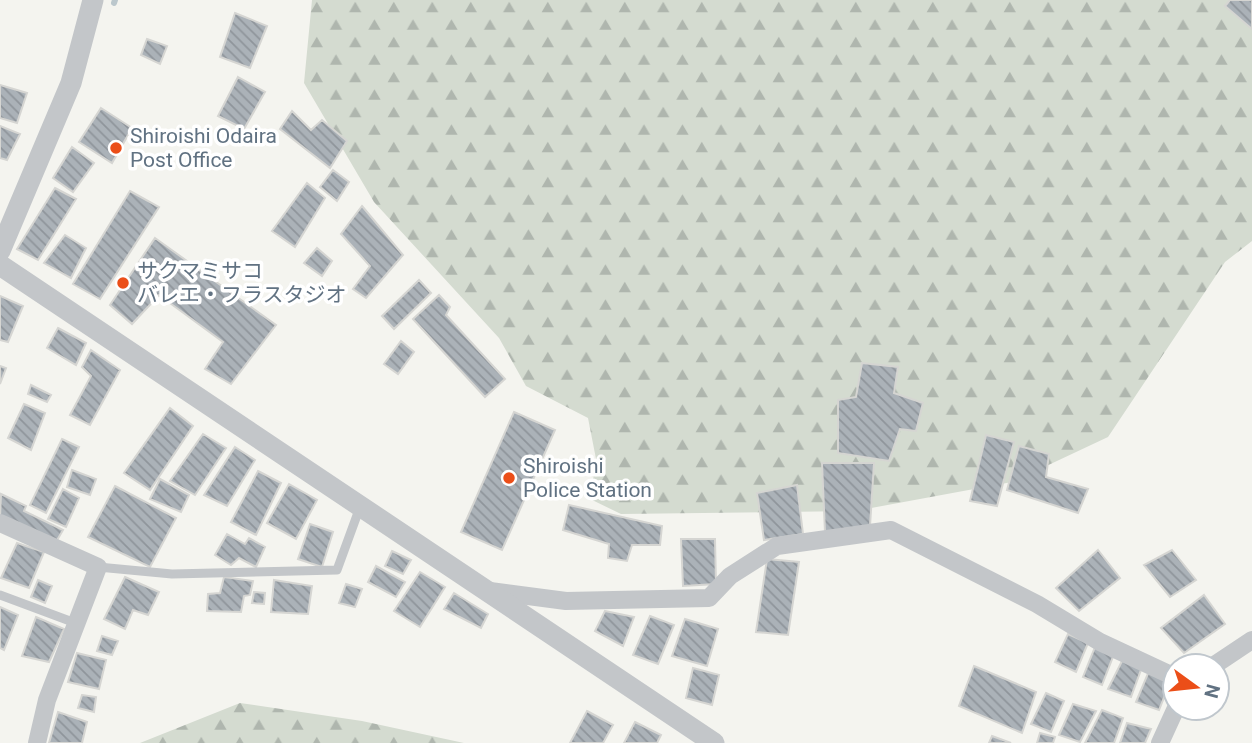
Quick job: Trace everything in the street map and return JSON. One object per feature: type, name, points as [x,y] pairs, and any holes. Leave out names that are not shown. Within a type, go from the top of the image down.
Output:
[{"type":"street","points":[[0,251],[71,83],[93,0]]},
{"type":"street","points":[[0,265],[490,590],[714,743]]},
{"type":"street","points":[[0,523],[98,566],[47,700],[37,743]]},
{"type":"street","points":[[490,590],[566,601],[709,598],[730,576],[777,546],[891,530],[1037,604],[1100,642],[1161,670]]},
{"type":"street","points":[[1231,654],[1252,640]]},
{"type":"street","points":[[1160,743],[1170,722]]},
{"type":"lane","points":[[98,566],[172,574],[337,570],[361,504]]},
{"type":"lane","points":[[0,595],[78,624]]},
{"type":"green space","points":[[312,0],[1252,0],[1252,241],[1225,262],[1108,437],[1012,482],[855,511],[621,514],[588,498],[597,464],[588,418],[526,386],[499,338],[374,202],[304,83]]},
{"type":"green space","points":[[240,703],[362,721],[464,743],[140,743]]},
{"type":"building","points":[[1230,0],[1252,0],[1252,29],[1225,6]]},
{"type":"building","points":[[235,13],[267,26],[250,68],[220,57]]},
{"type":"building","points":[[147,39],[167,46],[160,64],[141,55]]},
{"type":"building","points":[[238,77],[265,92],[244,129],[218,116]]},
{"type":"building","points":[[0,85],[27,93],[17,123],[0,118]]},
{"type":"building","points":[[101,108],[132,128],[112,163],[79,142]]},
{"type":"building","points":[[292,111],[311,130],[322,120],[347,141],[330,168],[280,129]]},
{"type":"building","points":[[0,126],[20,134],[7,160],[0,158]]},
{"type":"building","points":[[72,147],[94,163],[73,192],[53,178]]},
{"type":"building","points":[[333,170],[349,182],[337,201],[320,187]]},
{"type":"building","points":[[307,183],[325,198],[295,247],[272,231]]},
{"type":"building","points":[[55,188],[76,199],[38,260],[17,249]]},
{"type":"building","points":[[130,191],[159,207],[100,299],[73,284]]},
{"type":"building","points":[[362,206],[403,255],[366,298],[353,289],[370,266],[341,234]]},
{"type":"building","points":[[65,235],[86,248],[71,278],[44,263]]},
{"type":"building","points":[[155,238],[276,325],[231,384],[205,369],[223,342],[159,295],[132,324],[110,305]]},
{"type":"building","points":[[317,248],[332,261],[322,276],[304,263]]},
{"type":"building","points":[[419,280],[431,293],[394,329],[382,316]]},
{"type":"building","points":[[439,295],[450,307],[446,315],[505,379],[485,397],[413,319]]},
{"type":"building","points":[[0,296],[23,306],[8,342],[0,340]]},
{"type":"building","points":[[58,328],[86,343],[76,365],[47,348]]},
{"type":"building","points":[[401,341],[414,352],[398,374],[384,364]]},
{"type":"building","points":[[91,350],[120,370],[90,425],[70,415],[91,376],[82,367]]},
{"type":"building","points":[[862,363],[898,367],[894,393],[923,403],[916,431],[900,429],[889,461],[838,453],[838,400],[856,397]]},
{"type":"building","points":[[0,366],[6,368],[0,384]]},
{"type":"building","points":[[31,385],[51,395],[47,402],[28,394]]},
{"type":"building","points":[[24,404],[45,413],[31,450],[8,438]]},
{"type":"building","points":[[170,408],[193,426],[150,490],[124,473]]},
{"type":"building","points":[[514,412],[555,430],[502,550],[461,532]]},
{"type":"building","points":[[203,434],[226,448],[195,495],[170,481]]},
{"type":"building","points":[[986,435],[1014,442],[997,506],[970,501]]},
{"type":"building","points":[[62,439],[79,447],[46,513],[30,505]]},
{"type":"building","points":[[1019,446],[1049,454],[1046,477],[1088,489],[1078,513],[1007,490]]},
{"type":"building","points":[[235,447],[255,460],[227,506],[204,495]]},
{"type":"building","points":[[822,463],[874,463],[870,526],[825,532]]},
{"type":"building","points":[[72,470],[96,479],[90,495],[67,487]]},
{"type":"building","points":[[258,471],[281,483],[256,535],[231,522]]},
{"type":"building","points":[[160,479],[189,495],[181,512],[150,499]]},
{"type":"building","points":[[289,484],[317,500],[296,539],[267,523]]},
{"type":"building","points":[[797,485],[803,534],[764,540],[757,493]]},
{"type":"building","points":[[115,486],[176,518],[150,567],[88,537]]},
{"type":"building","points":[[63,489],[79,498],[66,527],[48,519]]},
{"type":"building","points":[[1,494],[26,506],[24,511],[63,530],[56,542],[0,518]]},
{"type":"building","points":[[569,505],[662,526],[660,545],[632,545],[627,561],[608,558],[609,544],[563,530]]},
{"type":"building","points":[[310,524],[333,532],[322,567],[298,559]]},
{"type":"building","points":[[227,534],[245,544],[249,538],[265,547],[256,567],[239,558],[231,565],[215,555]]},
{"type":"building","points":[[681,539],[715,539],[716,584],[683,586]]},
{"type":"building","points":[[17,543],[44,552],[29,588],[1,578]]},
{"type":"building","points":[[1098,550],[1120,578],[1079,611],[1056,588]]},
{"type":"building","points":[[1172,550],[1196,580],[1170,597],[1144,565]]},
{"type":"building","points":[[392,551],[411,560],[403,574],[385,566]]},
{"type":"building","points":[[767,559],[799,562],[788,635],[756,632]]},
{"type":"building","points":[[376,566],[405,582],[396,597],[368,582]]},
{"type":"building","points":[[420,572],[445,587],[420,627],[394,611]]},
{"type":"building","points":[[125,577],[159,592],[148,615],[133,610],[125,629],[104,619]]},
{"type":"building","points":[[224,577],[253,581],[250,595],[244,596],[241,612],[207,611],[208,594],[220,593]]},
{"type":"building","points":[[38,580],[52,586],[45,603],[31,597]]},
{"type":"building","points":[[274,580],[312,586],[308,614],[271,612]]},
{"type":"building","points":[[346,584],[362,589],[355,607],[339,603]]},
{"type":"building","points":[[254,592],[265,593],[264,604],[252,603]]},
{"type":"building","points":[[454,593],[488,614],[481,628],[444,609]]},
{"type":"building","points":[[1204,595],[1225,624],[1185,652],[1161,628]]},
{"type":"building","points":[[0,607],[18,615],[4,650],[0,648]]},
{"type":"building","points":[[605,611],[634,617],[623,646],[595,631]]},
{"type":"building","points":[[650,616],[674,625],[658,664],[633,655]]},
{"type":"building","points":[[36,617],[64,629],[49,662],[22,656]]},
{"type":"building","points":[[685,619],[718,629],[707,666],[672,656]]},
{"type":"building","points":[[1068,634],[1088,643],[1076,672],[1055,662]]},
{"type":"building","points":[[102,636],[118,641],[112,655],[97,651]]},
{"type":"building","points":[[1095,647],[1114,654],[1102,685],[1083,677]]},
{"type":"building","points":[[77,653],[106,660],[99,689],[68,682]]},
{"type":"building","points":[[1123,659],[1142,667],[1131,697],[1108,689]]},
{"type":"building","points":[[974,666],[1036,692],[1022,733],[959,706]]},
{"type":"building","points":[[693,668],[719,675],[712,705],[686,698]]},
{"type":"building","points":[[1149,671],[1161,676],[1159,710],[1136,702]]},
{"type":"building","points":[[1046,693],[1064,701],[1051,732],[1031,724]]},
{"type":"building","points":[[82,695],[96,697],[94,712],[78,708]]},
{"type":"building","points":[[1073,704],[1096,711],[1080,742],[1059,735]]},
{"type":"building","points":[[1102,710],[1123,718],[1114,743],[1085,743]]},
{"type":"building","points":[[587,711],[613,725],[603,743],[570,743]]},
{"type":"building","points":[[58,712],[87,722],[82,743],[49,743]]},
{"type":"building","points":[[635,722],[661,735],[657,743],[624,743]]},
{"type":"building","points":[[1127,723],[1151,729],[1145,743],[1120,743]]},
{"type":"building","points":[[1040,733],[1055,737],[1053,743],[1037,743]]},
{"type":"building","points":[[992,736],[1011,743],[989,743]]},
{"type":"place","name":"Shiroishi Odaira Post Office","points":[[116,148]]},
{"type":"place","name":"サクマミサコ バレエ・フラスタジオ","points":[[123,283]]},
{"type":"place","name":"Shiroishi Police Station","points":[[509,478]]}]
